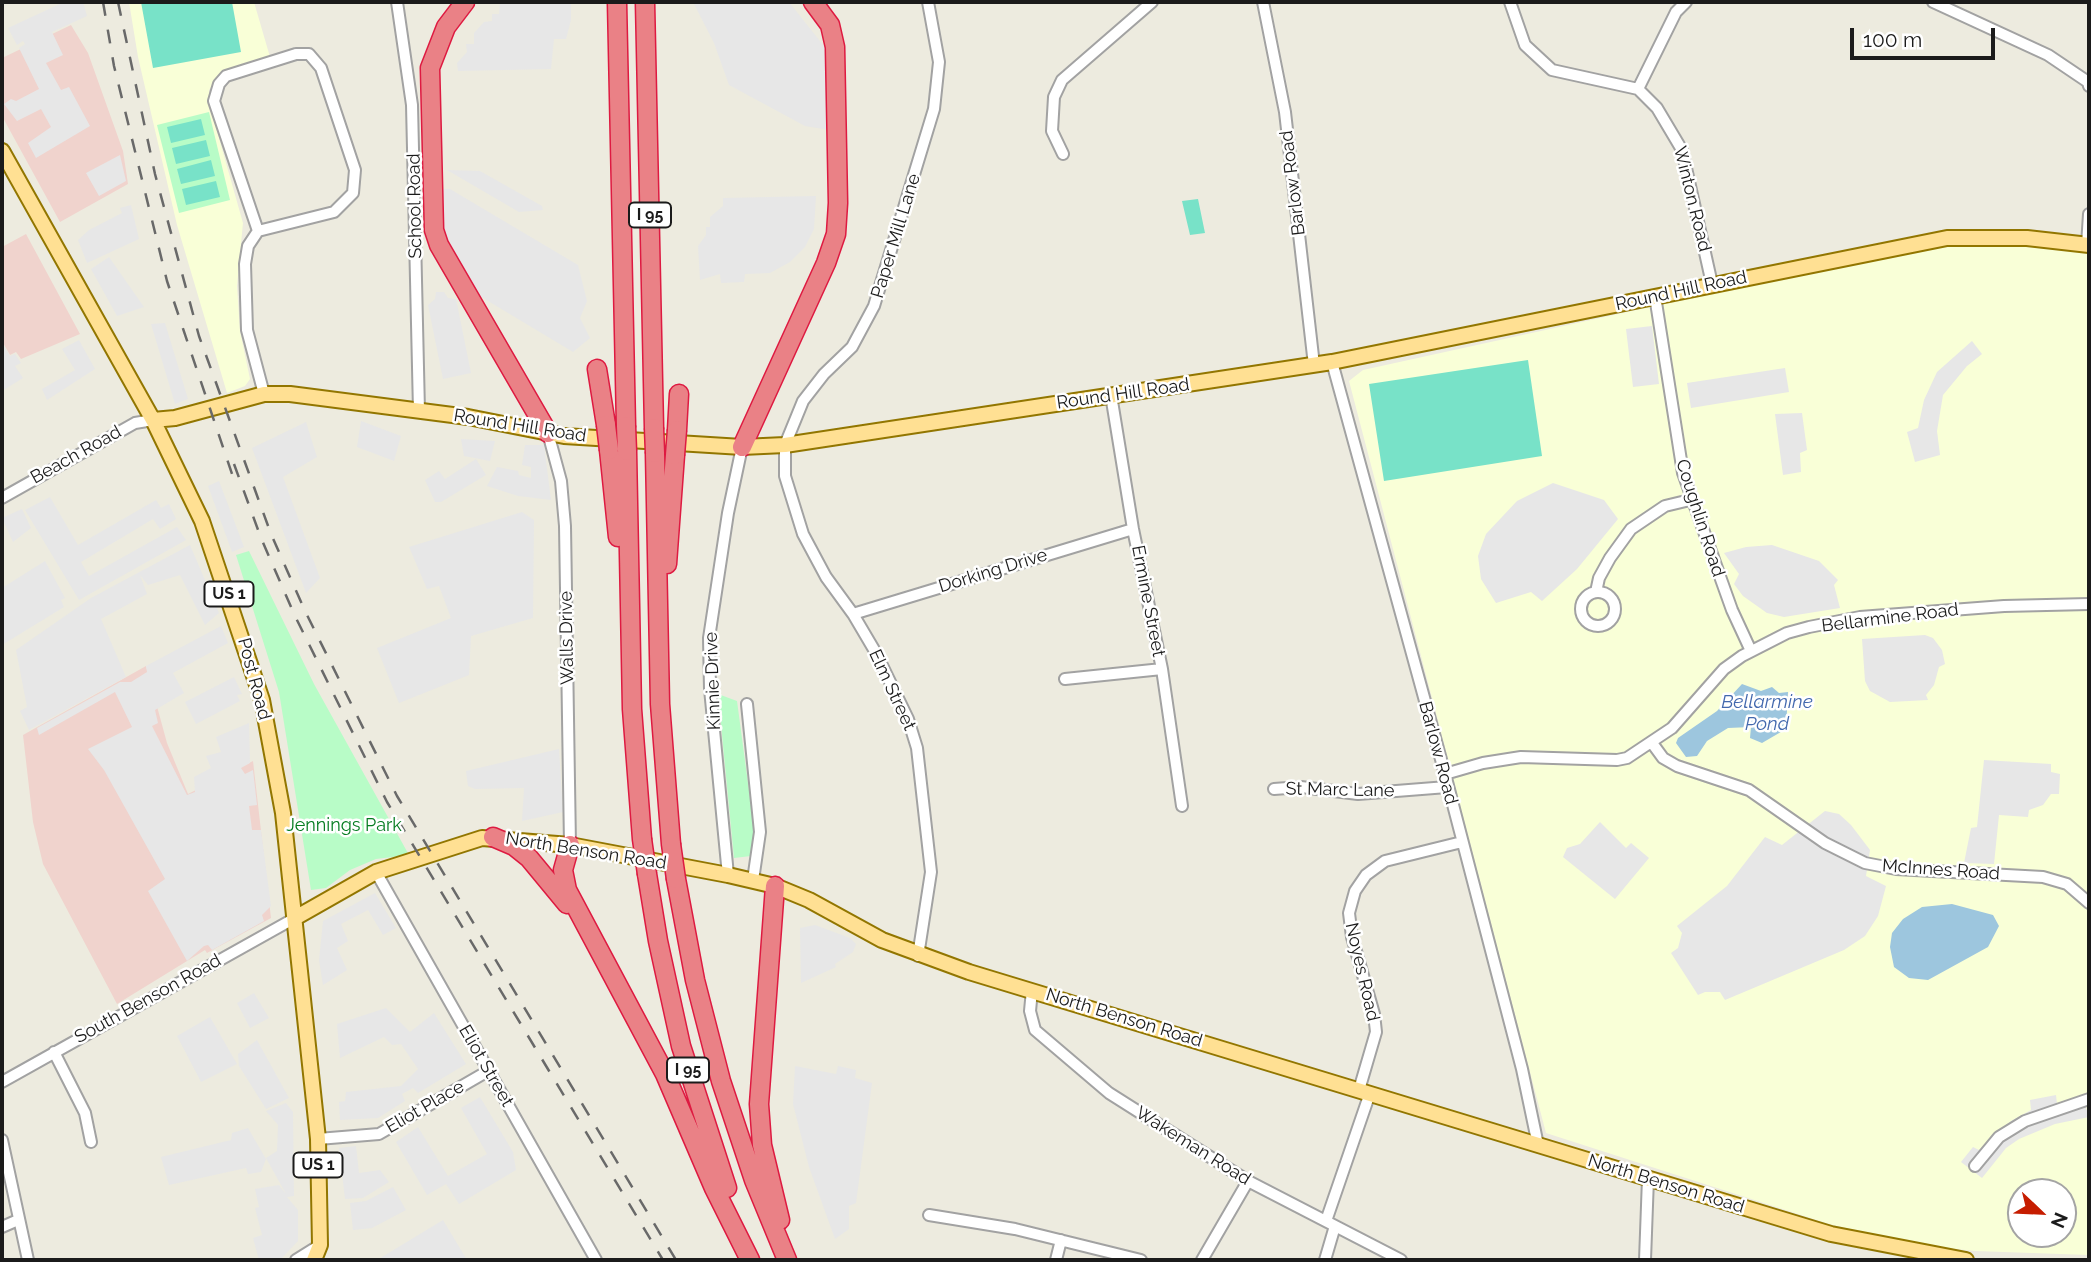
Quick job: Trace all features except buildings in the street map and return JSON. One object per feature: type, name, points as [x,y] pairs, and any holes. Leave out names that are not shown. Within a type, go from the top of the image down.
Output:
[{"type":"highway","points":[[465,2],[446,27],[430,68],[434,230],[439,245],[548,433]]},
{"type":"highway","name":"I 95","points":[[617,2],[626,426],[618,450],[642,839],[657,941],[681,1046],[716,1159],[753,1260]]},
{"type":"highway","name":"I 95","points":[[645,2],[659,669],[664,773],[671,844],[695,980],[721,1081],[754,1180],[789,1260]]},
{"type":"highway","points":[[742,447],[826,263],[836,234],[838,204],[835,47],[830,25],[813,2]]},
{"type":"highway","points":[[597,369],[606,425],[618,450]]},
{"type":"highway","points":[[659,669],[679,394]]},
{"type":"highway","points":[[493,837],[514,846],[536,866],[598,948]]},
{"type":"highway","points":[[570,845],[563,870],[564,883],[665,1074],[714,1188],[753,1260]]},
{"type":"highway","points":[[775,886],[762,1044],[760,1124],[766,1166],[789,1260]]},
{"type":"main road","name":"Post Road","points":[[2,151],[153,420],[214,549],[257,683],[276,769],[318,1139],[320,1245],[314,1260]]},
{"type":"main road","name":"Round Hill Road","points":[[153,420],[175,418],[264,394],[306,394],[548,433],[742,447],[785,445],[1332,362],[1947,238],[2026,238],[2088,245]]},
{"type":"main road","name":"North Benson Road","points":[[295,918],[376,872],[471,840],[493,837],[570,845],[753,880],[809,900],[882,940],[918,956],[1831,1234],[1966,1260]]},
{"type":"main road","name":"US 1","points":[[320,1245],[326,1260]]},
{"type":"street","name":"School Road","points":[[397,2],[412,105],[419,411]]},
{"type":"street","name":"Paper Mill Lane","points":[[785,445],[803,401],[824,374],[852,346],[874,306],[934,109],[939,62],[928,2]]},
{"type":"street","points":[[1063,154],[1052,131],[1054,97],[1062,80],[1152,2]]},
{"type":"street","name":"Barlow Road","points":[[1263,2],[1285,112],[1314,365]]},
{"type":"street","points":[[1510,2],[1525,45],[1552,70],[1638,89],[1676,12],[1686,2]]},
{"type":"street","points":[[1933,2],[2048,55],[2088,82],[2089,86]]},
{"type":"street","points":[[257,231],[215,101],[219,84],[226,76],[296,54],[309,54],[321,68],[355,170],[354,193],[334,212],[257,231],[248,246],[245,264],[247,330],[264,394]]},
{"type":"street","name":"Winton Road","points":[[1638,89],[1657,108],[1682,150],[1712,284]]},
{"type":"street","points":[[2088,245],[2089,214]]},
{"type":"street","name":"Coughlin Road","points":[[1656,296],[1677,446],[1690,500],[1732,610],[1751,651]]},
{"type":"street","name":"Barlow Road","points":[[1332,362],[1445,774],[1522,1069],[1538,1144]]},
{"type":"street","name":"Ermine Street","points":[[1111,395],[1133,529],[1161,669],[1182,806]]},
{"type":"street","name":"Beach Road","points":[[2,498],[135,422],[153,420]]},
{"type":"street","name":"Walls Drive","points":[[548,433],[561,481],[565,526],[570,845]]},
{"type":"street","name":"Elm Street","points":[[785,445],[785,476],[803,534],[826,577],[853,614],[908,719],[917,748],[931,872],[918,956]]},
{"type":"street","name":"Kinnie Drive","points":[[728,875],[710,689],[709,638],[735,469],[742,447]]},
{"type":"street","points":[[1596,592],[1606,564],[1631,529],[1665,506],[1690,500]]},
{"type":"street","name":"Dorking Drive","points":[[853,614],[1133,529]]},
{"type":"street","name":"Bellarmine Road","points":[[1445,774],[1483,763],[1521,757],[1627,758],[1672,728],[1724,669],[1751,651],[1787,634],[1860,617],[2004,606],[2089,604]]},
{"type":"street","points":[[1065,680],[1161,669]]},
{"type":"street","points":[[747,704],[760,832],[753,880]]},
{"type":"street","name":"McInnes Road","points":[[1651,743],[1656,751],[1676,766],[1749,790],[1825,844],[1865,863],[1896,869],[2043,877],[2067,884],[2089,903]]},
{"type":"street","name":"St Marc Lane","points":[[1274,789],[1301,786],[1358,794],[1447,787]]},
{"type":"street","name":"Noyes Road","points":[[1325,1260],[1330,1224],[1364,1092],[1376,1032],[1374,1014],[1352,937],[1349,913],[1354,891],[1366,875],[1385,861],[1462,842]]},
{"type":"street","name":"Eliot Street","points":[[376,872],[596,1260]]},
{"type":"street","name":"South Benson Road","points":[[2,1082],[295,918]]},
{"type":"street","name":"Wakeman Road","points":[[1032,990],[1032,1023],[1042,1039],[1109,1093],[1248,1181],[1401,1260]]},
{"type":"street","points":[[54,1052],[85,1113],[91,1142]]},
{"type":"street","name":"Eliot Place","points":[[318,1139],[379,1134],[488,1071]]},
{"type":"street","points":[[1975,1166],[1999,1138],[2025,1121],[2089,1099]]},
{"type":"street","points":[[2,1140],[28,1260]]},
{"type":"street","points":[[1645,1260],[1648,1178]]},
{"type":"street","points":[[1202,1260],[1248,1181]]},
{"type":"street","points":[[929,1216],[1061,1240],[1141,1260]]},
{"type":"street","points":[[2,1227],[18,1220]]},
{"type":"street","points":[[1056,1260],[1061,1240]]},
{"type":"street","points":[[296,1260],[320,1245]]},
{"type":"shaded area","points":[[64,2],[83,2],[87,16],[52,32],[63,55],[46,63],[61,90],[69,87],[90,126],[36,158],[28,143],[51,127],[41,109],[17,121],[4,104],[39,89],[19,48],[25,44],[23,41],[17,45],[8,28]]},
{"type":"shaded area","points":[[129,2],[254,2],[270,57],[223,70],[209,90],[211,110],[243,223],[237,286],[240,331],[250,379],[245,386],[227,393],[177,225],[138,57]]},
{"type":"shaded area","points":[[500,2],[571,2],[571,20],[566,39],[554,39],[551,69],[458,71],[457,63],[467,52],[466,44],[474,44],[474,33],[484,22],[492,21],[492,14],[499,14]]},
{"type":"shaded area","points":[[693,2],[789,2],[827,50],[830,130],[805,126],[729,85],[714,43]]},
{"type":"shaded area","points":[[71,25],[88,53],[123,151],[128,184],[60,222],[2,116],[2,58]]},
{"type":"shaded area","points":[[120,155],[126,181],[99,196],[86,173]]},
{"type":"shaded area","points":[[447,170],[480,171],[542,206],[543,210],[519,212]]},
{"type":"shaded area","points":[[439,189],[450,189],[578,265],[587,301],[580,318],[590,338],[573,352],[478,295],[447,244],[441,226]]},
{"type":"shaded area","points":[[816,196],[814,229],[805,247],[790,262],[770,273],[745,274],[744,282],[721,283],[720,274],[700,280],[698,246],[706,235],[706,227],[710,227],[710,217],[723,206],[723,198]]},
{"type":"shaded area","points":[[131,205],[139,239],[87,263],[78,240],[89,230],[122,213],[120,208]]},
{"type":"shaded area","points":[[26,234],[80,334],[21,359],[16,352],[10,355],[2,341],[2,247]]},
{"type":"shaded area","points":[[2010,244],[2089,248],[2089,1255],[1975,1251],[1917,1245],[1829,1224],[1546,1133],[1349,381],[1363,370],[1846,264],[1952,245]]},
{"type":"shaded area","points":[[109,257],[144,307],[117,316],[91,269]]},
{"type":"shaded area","points":[[436,292],[444,292],[448,298],[456,299],[471,373],[443,379],[428,305],[435,299]]},
{"type":"shaded area","points":[[165,323],[188,399],[175,404],[151,324]]},
{"type":"shaded area","points":[[1652,326],[1659,384],[1633,387],[1626,329]]},
{"type":"shaded area","points":[[79,340],[95,369],[47,400],[42,389],[75,370],[62,349]]},
{"type":"shaded area","points":[[1972,341],[1982,354],[1967,366],[1943,395],[1937,431],[1940,455],[1915,462],[1907,432],[1918,428],[1924,400],[1937,372]]},
{"type":"shaded area","points":[[2,343],[10,356],[15,354],[21,363],[15,366],[23,378],[2,391]]},
{"type":"shaded area","points":[[1785,368],[1789,392],[1691,408],[1687,383]]},
{"type":"shaded area","points":[[1802,413],[1807,450],[1800,453],[1801,472],[1783,475],[1775,414]]},
{"type":"shaded area","points":[[361,421],[401,436],[394,461],[357,447]]},
{"type":"shaded area","points":[[306,422],[317,457],[283,477],[320,578],[306,593],[252,448]]},
{"type":"shaded area","points":[[461,439],[495,441],[490,461],[464,456]]},
{"type":"shaded area","points":[[525,445],[544,445],[551,500],[518,496],[487,486],[497,467],[518,471],[519,475],[531,478],[531,467],[522,465]]},
{"type":"shaded area","points":[[476,459],[486,475],[441,502],[435,502],[425,480],[439,471],[445,479]]},
{"type":"shaded area","points":[[219,481],[244,547],[232,552],[208,486]]},
{"type":"shaded area","points":[[1553,483],[1604,500],[1618,519],[1577,569],[1542,601],[1531,592],[1496,603],[1481,579],[1478,556],[1486,534],[1517,501]]},
{"type":"shaded area","points":[[50,497],[78,545],[156,500],[161,508],[169,504],[176,519],[160,529],[153,519],[81,562],[89,576],[177,527],[186,540],[79,600],[25,510]]},
{"type":"shaded area","points":[[22,509],[31,528],[13,542],[2,518]]},
{"type":"shaded area","points":[[522,512],[534,520],[533,618],[471,636],[469,675],[399,703],[377,648],[451,618],[439,586],[427,589],[409,547]]},
{"type":"shaded area","points":[[190,545],[219,613],[205,625],[180,575],[148,585],[140,575],[147,594],[101,619],[126,677],[29,730],[20,711],[27,707],[16,650],[91,598]]},
{"type":"shaded area","points":[[1772,545],[1819,561],[1838,580],[1834,585],[1840,608],[1784,617],[1767,613],[1743,596],[1734,584],[1739,574],[1724,553],[1746,547]]},
{"type":"shaded area","points":[[45,561],[65,598],[61,600],[64,607],[2,645],[2,588]]},
{"type":"shaded area","points":[[221,626],[228,643],[173,673],[184,693],[155,710],[158,723],[152,726],[187,795],[195,792],[194,777],[211,768],[206,756],[221,752],[216,737],[249,723],[250,763],[241,768],[245,774],[253,770],[257,805],[249,806],[252,830],[261,830],[271,906],[262,915],[264,921],[212,950],[208,945],[204,946],[187,961],[148,891],[165,879],[104,770],[88,749],[132,727],[115,692],[39,735],[37,728],[120,682],[131,682],[147,672],[146,666]]},
{"type":"shaded area","points":[[1925,635],[1933,638],[1942,650],[1945,664],[1939,667],[1934,685],[1926,695],[1928,700],[1890,702],[1870,691],[1865,681],[1862,639]]},
{"type":"shaded area","points":[[146,666],[167,743],[188,794],[253,761],[271,918],[207,953],[205,950],[117,1004],[43,864],[33,822],[23,735]]},
{"type":"shaded area","points":[[234,677],[242,694],[237,695],[240,701],[196,724],[185,702]]},
{"type":"shaded area","points":[[559,749],[563,812],[522,821],[524,788],[475,789],[468,786],[466,771]]},
{"type":"shaded area","points":[[1984,760],[2051,764],[2051,772],[2060,774],[2059,794],[2051,794],[2043,805],[2029,810],[2028,817],[1999,815],[1994,864],[1964,863],[1971,828],[1977,827]]},
{"type":"shaded area","points":[[1825,811],[1839,814],[1851,825],[1870,850],[1866,876],[1886,886],[1878,916],[1865,936],[1844,950],[1725,1000],[1720,992],[1698,995],[1671,953],[1678,948],[1682,933],[1677,926],[1727,886],[1765,837],[1782,845]]},
{"type":"shaded area","points":[[1600,822],[1626,848],[1631,843],[1649,858],[1615,899],[1563,857],[1567,848],[1580,844]]},
{"type":"shaded area","points":[[375,893],[396,928],[383,935],[368,910],[341,924],[348,941],[337,948],[347,970],[323,985],[319,960],[323,921]]},
{"type":"shaded area","points":[[815,925],[850,938],[856,944],[853,952],[835,964],[836,967],[801,983],[800,928]]},
{"type":"shaded area","points":[[254,993],[269,1018],[250,1028],[237,1003]]},
{"type":"shaded area","points":[[386,1008],[410,1032],[434,1013],[466,1064],[418,1093],[413,1088],[402,1094],[405,1101],[378,1118],[340,1120],[339,1102],[345,1101],[346,1092],[401,1086],[418,1069],[401,1044],[392,1045],[384,1037],[340,1058],[337,1024]]},
{"type":"shaded area","points":[[210,1017],[237,1064],[201,1082],[177,1036]]},
{"type":"shaded area","points":[[257,1040],[289,1098],[266,1109],[239,1066],[238,1054]]},
{"type":"shaded area","points":[[795,1066],[836,1074],[838,1066],[856,1070],[855,1078],[872,1083],[856,1203],[849,1206],[849,1229],[835,1239],[809,1167],[793,1104]]},
{"type":"shaded area","points":[[2056,1095],[2057,1104],[2083,1098],[2089,1117],[2055,1124],[2019,1139],[2006,1148],[1982,1178],[1961,1162],[1973,1147],[1979,1150],[2011,1121],[2031,1110],[2030,1100]]},
{"type":"shaded area","points":[[480,1097],[513,1152],[516,1170],[459,1204],[446,1184],[427,1195],[396,1142],[418,1127],[448,1176],[487,1154],[461,1108]]},
{"type":"shaded area","points":[[286,1103],[293,1112],[294,1196],[287,1197],[298,1210],[298,1241],[280,1260],[259,1260],[253,1238],[262,1235],[255,1208],[259,1207],[255,1189],[279,1185],[286,1194],[266,1158],[277,1151],[278,1125],[266,1111]]},
{"type":"shaded area","points":[[248,1128],[266,1159],[261,1172],[248,1174],[246,1168],[169,1185],[161,1157],[231,1140],[232,1133]]},
{"type":"shaded area","points":[[356,1146],[359,1173],[380,1170],[389,1182],[363,1198],[345,1199],[339,1148]]},
{"type":"shaded area","points":[[393,1187],[406,1210],[372,1228],[353,1230],[350,1203],[366,1201]]},
{"type":"shaded area","points":[[443,1220],[467,1260],[377,1260]]},
{"type":"green space","points":[[141,2],[232,2],[241,52],[153,68]]},
{"type":"green space","points":[[209,112],[230,200],[179,213],[157,125]]},
{"type":"green space","points":[[201,119],[205,135],[171,143],[167,127]]},
{"type":"green space","points":[[206,140],[210,156],[176,164],[172,148]]},
{"type":"green space","points":[[211,160],[215,176],[181,184],[177,169]]},
{"type":"green space","points":[[216,181],[220,197],[186,205],[182,189]]},
{"type":"green space","points":[[1198,199],[1205,233],[1190,235],[1182,201]]},
{"type":"green space","points":[[1528,360],[1542,456],[1384,481],[1369,384]]},
{"type":"green space","name":"Jennings Park","points":[[249,551],[314,684],[409,855],[376,859],[350,870],[326,888],[311,890],[279,692],[236,555]]},
{"type":"green space","points":[[718,694],[737,701],[754,828],[751,856],[734,858]]},
{"type":"water","name":"Bellarmine Pond","points":[[1742,684],[1761,691],[1772,687],[1779,693],[1788,692],[1786,729],[1762,743],[1750,738],[1751,727],[1728,728],[1707,741],[1697,756],[1686,757],[1676,743],[1678,738],[1717,711]]},
{"type":"water","points":[[1952,904],[1993,915],[1999,926],[1988,947],[1928,980],[1909,978],[1894,967],[1890,947],[1892,933],[1903,919],[1922,907]]},
{"type":"railway","points":[[103,2],[114,66],[167,281],[232,474]]},
{"type":"railway","points":[[118,2],[155,174],[199,336],[271,534],[305,611],[397,796],[676,1260]]},
{"type":"railway","points":[[234,464],[261,538],[295,616],[387,802],[663,1260]]}]
